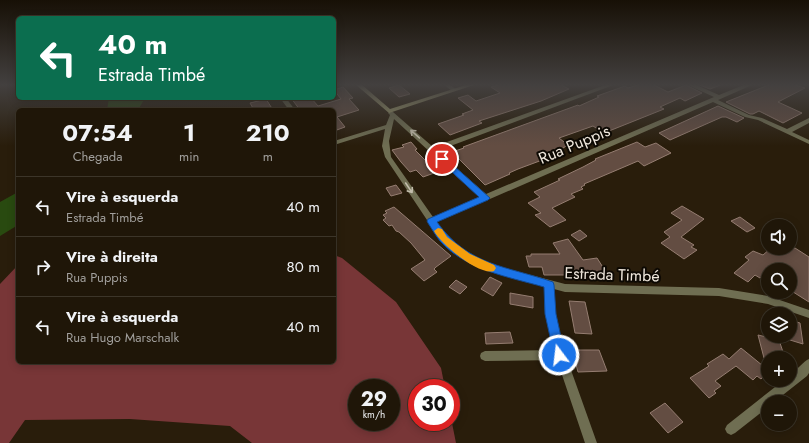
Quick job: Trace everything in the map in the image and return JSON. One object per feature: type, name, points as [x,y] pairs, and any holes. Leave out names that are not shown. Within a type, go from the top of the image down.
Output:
[{"type":"street","points":[[382,105],[485,198]]},
{"type":"street","points":[[391,113],[414,105]]},
{"type":"street","points":[[432,150],[556,105]]},
{"type":"street","name":"Rua Puppis","points":[[431,221],[701,105]]},
{"type":"street","points":[[727,105],[747,116],[760,119],[809,142]]},
{"type":"street","name":"Estrada Timbé","points":[[391,113],[385,143],[385,150],[388,157],[444,239],[466,257],[495,269],[549,285],[565,288],[731,293],[768,300],[809,314]]},
{"type":"street","points":[[787,132],[809,120]]},
{"type":"street","points":[[336,142],[389,126]]},
{"type":"street","points":[[549,285],[550,314],[559,355],[591,443]]},
{"type":"street","points":[[485,356],[559,355]]},
{"type":"street","points":[[731,429],[803,372],[809,364]]},
{"type":"shaded area","points":[[108,105],[141,105],[139,108],[107,108]]},
{"type":"shaded area","points":[[16,193],[16,226],[0,236],[0,202]]},
{"type":"shaded area","points":[[336,256],[342,258],[396,302],[441,368],[443,379],[408,379],[408,431],[454,431],[456,443],[252,443],[230,426],[130,419],[25,420],[9,443],[0,443],[0,284],[16,267],[16,364],[336,364]]},
{"type":"building","points":[[251,105],[270,105],[272,108],[253,108]]},
{"type":"building","points":[[296,105],[317,105],[318,106],[354,105],[359,110],[337,117],[345,127],[336,130],[336,108],[298,108]]},
{"type":"building","points":[[466,105],[530,105],[479,121],[482,123],[450,135],[438,124],[464,115],[462,114],[473,110]]},
{"type":"building","points":[[578,105],[582,105],[665,105],[660,107],[664,109],[604,133],[593,126],[559,138],[568,145],[558,151],[561,153],[518,169],[485,185],[452,152]]},
{"type":"building","points":[[731,105],[784,105],[802,113],[783,123],[759,111],[750,114]]},
{"type":"building","points":[[718,106],[744,118],[737,122],[726,117],[722,117],[670,140],[659,133]]},
{"type":"building","points":[[411,142],[417,149],[415,150],[437,172],[423,177],[416,170],[410,172],[401,162],[392,150],[404,147],[402,145]]},
{"type":"building","points":[[637,142],[645,147],[656,143],[671,153],[644,166],[638,161],[584,184],[585,185],[581,187],[583,189],[571,194],[575,197],[552,208],[566,220],[550,227],[535,215],[541,213],[528,203],[540,197],[534,192],[560,180],[558,179],[596,160],[595,159]]},
{"type":"building","points":[[396,185],[402,193],[391,196],[386,188]]},
{"type":"building","points":[[682,206],[704,219],[681,237],[694,245],[691,247],[697,250],[684,259],[661,243],[670,237],[664,232],[682,220],[671,213]]},
{"type":"building","points":[[394,207],[451,256],[434,269],[437,272],[424,281],[411,269],[425,260],[411,243],[396,231],[392,225],[389,226],[383,220],[386,218],[383,215],[387,213],[385,211]]},
{"type":"building","points":[[740,217],[755,228],[747,232],[731,221]]},
{"type":"building","points":[[580,230],[587,236],[579,241],[571,235]]},
{"type":"building","points":[[568,239],[583,260],[597,258],[606,272],[566,278],[565,275],[544,275],[542,267],[529,267],[526,256],[531,256],[531,254],[560,254],[553,243]]},
{"type":"building","points":[[797,249],[809,257],[809,302],[797,294],[797,263],[761,263],[761,277],[760,278],[755,275],[748,282],[734,273],[749,260],[745,257],[753,251],[761,255],[797,255]]},
{"type":"building","points":[[490,277],[502,283],[493,296],[481,289]]},
{"type":"building","points":[[456,280],[467,287],[460,294],[449,287]]},
{"type":"building","points":[[510,293],[533,297],[533,308],[510,304]]},
{"type":"building","points":[[569,301],[585,302],[592,334],[575,333]]},
{"type":"building","points":[[797,322],[800,323],[803,344],[797,342]]},
{"type":"building","points":[[510,332],[513,343],[486,344],[485,333]]},
{"type":"building","points":[[758,335],[761,336],[761,343],[780,343],[783,351],[762,351]]},
{"type":"building","points":[[741,348],[761,364],[761,379],[757,376],[753,380],[736,366],[715,381],[721,386],[714,391],[716,393],[709,398],[690,378],[709,366],[707,364],[723,354],[729,359]]},
{"type":"building","points":[[572,350],[599,350],[607,371],[578,372]]},
{"type":"building","points":[[665,403],[683,422],[668,433],[650,413]]},
{"type":"slow traffic","points":[[438,231],[444,239],[466,257],[491,268]]},
{"type":"route","points":[[442,159],[485,198],[431,221],[444,239],[466,257],[482,265],[549,285],[550,314],[559,355]]}]
